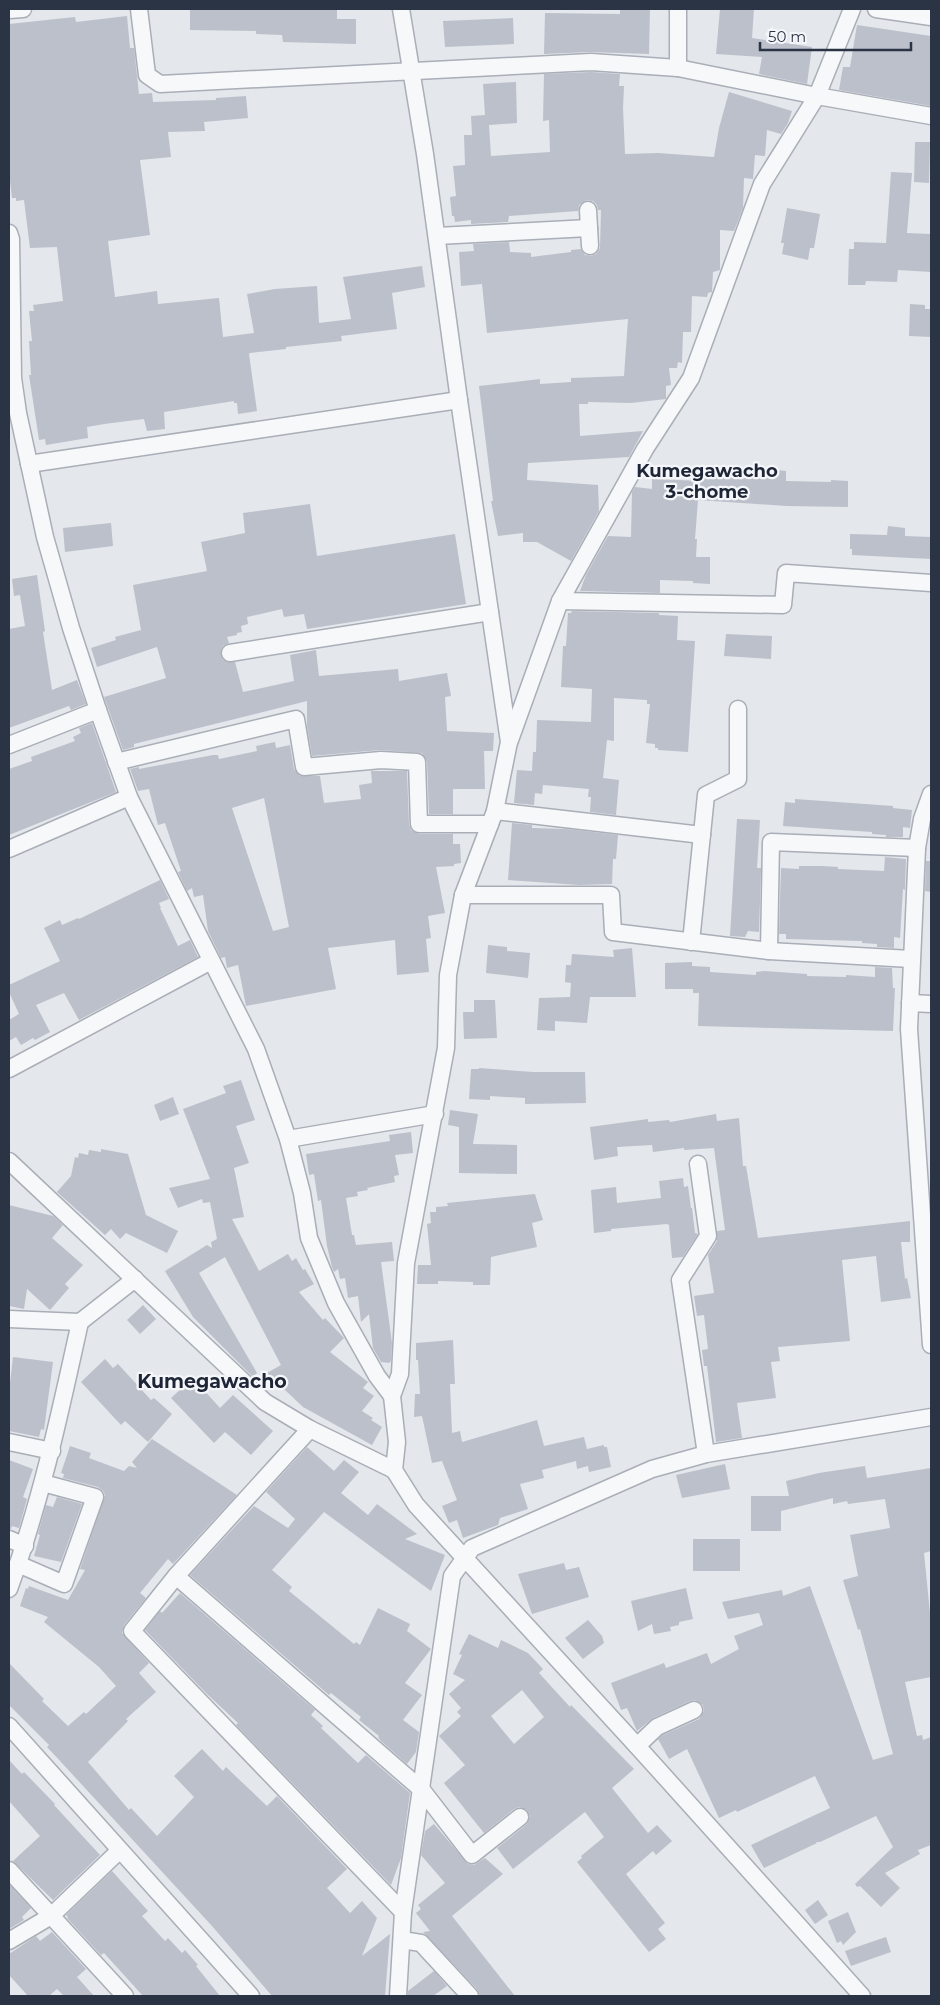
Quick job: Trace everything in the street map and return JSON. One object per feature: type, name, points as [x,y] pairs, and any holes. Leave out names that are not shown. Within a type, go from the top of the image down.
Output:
[{"type":"street","points":[[9,10],[23,9]]},
{"type":"street","points":[[139,9],[147,75],[160,84],[591,62],[678,68],[817,96],[931,116]]},
{"type":"street","points":[[402,9],[458,400],[510,742]]},
{"type":"street","points":[[678,9],[678,68]]},
{"type":"street","points":[[394,1470],[397,1442],[392,1396],[400,1374],[406,1263],[446,1048],[448,975],[463,895],[493,817],[510,742],[560,601],[645,449],[691,378],[762,184],[817,96],[852,9]]},
{"type":"street","points":[[876,9],[931,16]]},
{"type":"street","points":[[588,210],[590,246]]},
{"type":"street","points":[[436,236],[589,228]]},
{"type":"street","points":[[9,233],[11,239],[13,378],[18,413],[45,537],[71,628],[98,710],[129,797],[256,1049],[288,1139],[302,1193],[309,1238],[336,1303],[377,1376],[392,1396]]},
{"type":"street","points":[[29,464],[458,400]]},
{"type":"street","points":[[560,601],[783,605],[786,573],[931,583]]},
{"type":"street","points":[[230,653],[490,612]]},
{"type":"street","points":[[9,745],[98,710]]},
{"type":"street","points":[[691,942],[706,794],[738,779],[738,710]]},
{"type":"street","points":[[116,762],[296,719],[304,767],[381,760],[417,762],[419,824],[493,817],[702,835]]},
{"type":"street","points":[[931,794],[927,819],[918,848],[909,1028],[931,1345]]},
{"type":"street","points":[[9,849],[129,797]]},
{"type":"street","points":[[768,951],[772,842],[918,848]]},
{"type":"street","points":[[463,895],[611,895],[613,932],[768,951],[911,958]]},
{"type":"street","points":[[9,1069],[211,961]]},
{"type":"street","points":[[910,1003],[931,1004]]},
{"type":"street","points":[[288,1139],[435,1114]]},
{"type":"street","points":[[9,1162],[265,1402],[310,1429],[394,1470],[416,1505],[637,1746],[862,1996]]},
{"type":"street","points":[[698,1164],[708,1236],[680,1280],[706,1454]]},
{"type":"street","points":[[9,1589],[25,1546],[52,1451],[80,1322],[135,1279]]},
{"type":"street","points":[[9,1319],[80,1322]]},
{"type":"street","points":[[398,1996],[402,1912],[422,1790],[452,1576],[472,1548],[652,1470],[706,1454],[931,1417]]},
{"type":"street","points":[[310,1429],[176,1576],[132,1631],[402,1912]]},
{"type":"street","points":[[9,1442],[52,1451]]},
{"type":"street","points":[[18,1564],[64,1584],[95,1497],[43,1484]]},
{"type":"street","points":[[9,1539],[25,1546]]},
{"type":"street","points":[[176,1576],[422,1790],[472,1855],[520,1817]]},
{"type":"street","points":[[637,1746],[657,1727],[694,1710]]},
{"type":"street","points":[[9,1726],[250,1996]]},
{"type":"street","points":[[9,1941],[51,1916],[119,1851]]},
{"type":"street","points":[[9,1870],[125,1996]]},
{"type":"street","points":[[402,1940],[421,1943],[470,1996]]},
{"type":"building","points":[[190,9],[337,9],[337,19],[356,19],[356,44],[283,42],[282,35],[256,34],[256,31],[190,30]]},
{"type":"building","points":[[620,9],[650,9],[649,54],[590,52],[544,54],[545,13],[620,14]]},
{"type":"building","points":[[720,9],[754,9],[752,38],[812,47],[807,84],[759,74],[762,57],[716,54]]},
{"type":"building","points":[[127,16],[130,48],[134,48],[139,94],[152,93],[153,102],[216,100],[216,98],[246,96],[248,118],[204,122],[205,131],[168,132],[171,157],[140,160],[150,235],[108,241],[115,297],[157,291],[158,304],[219,298],[223,337],[254,333],[247,294],[275,289],[317,286],[319,323],[351,319],[343,277],[422,266],[425,287],[392,293],[397,329],[341,336],[342,341],[250,353],[257,411],[238,414],[237,403],[234,403],[234,401],[164,412],[165,429],[147,431],[144,419],[104,424],[87,427],[88,438],[46,445],[45,439],[39,440],[29,375],[31,375],[29,341],[32,341],[29,311],[34,311],[33,305],[63,301],[57,247],[30,248],[24,200],[16,201],[16,198],[12,198],[9,173],[9,24],[75,17],[76,22]]},
{"type":"building","points":[[513,18],[514,44],[445,47],[443,21]]},
{"type":"building","points":[[857,25],[931,36],[931,106],[839,90],[843,67],[850,67]]},
{"type":"building","points":[[591,72],[620,74],[619,86],[624,86],[625,154],[658,153],[714,157],[719,128],[729,92],[792,111],[788,123],[781,134],[767,130],[765,156],[755,155],[753,179],[744,178],[743,208],[734,231],[720,230],[720,270],[713,272],[712,292],[708,293],[707,297],[692,296],[691,332],[683,332],[682,363],[678,362],[677,368],[669,368],[671,385],[666,386],[666,399],[631,403],[588,402],[588,404],[579,404],[580,436],[643,431],[629,457],[528,463],[527,480],[598,485],[599,511],[571,561],[537,542],[523,542],[523,533],[498,536],[491,501],[493,501],[479,386],[540,379],[540,384],[571,382],[571,378],[624,376],[628,319],[487,333],[482,284],[461,286],[459,252],[474,251],[473,244],[509,242],[510,252],[531,253],[531,257],[581,249],[585,255],[591,256],[596,254],[600,248],[601,210],[598,210],[597,205],[593,201],[587,200],[579,205],[578,211],[509,216],[508,222],[471,224],[471,220],[455,222],[454,216],[452,216],[450,197],[456,196],[453,166],[465,165],[464,135],[472,135],[471,116],[485,115],[483,84],[516,82],[517,123],[489,125],[491,156],[550,152],[549,120],[543,121],[544,74]]},
{"type":"building","points":[[915,142],[930,142],[929,183],[914,182]]},
{"type":"building","points":[[891,172],[912,173],[907,233],[931,234],[931,272],[898,270],[897,282],[866,281],[865,285],[848,285],[849,249],[854,249],[854,242],[886,243]]},
{"type":"building","points":[[787,208],[820,214],[814,248],[810,248],[808,260],[782,254],[784,243],[781,243]]},
{"type":"building","points":[[910,304],[925,305],[925,309],[931,309],[931,337],[909,336]]},
{"type":"building","points":[[768,469],[786,471],[786,481],[848,481],[848,507],[786,506],[698,500],[695,539],[697,539],[696,557],[710,557],[710,584],[693,583],[693,581],[660,580],[660,593],[580,591],[586,575],[608,536],[631,537],[632,492],[635,487],[652,489],[652,479],[702,481],[702,475],[746,478],[747,471],[767,473]]},
{"type":"building","points":[[310,504],[317,556],[455,534],[466,604],[307,629],[304,614],[284,617],[282,609],[247,617],[248,624],[241,626],[242,632],[227,637],[229,643],[223,646],[221,650],[222,659],[227,662],[235,662],[243,692],[294,681],[290,655],[316,650],[319,676],[398,669],[399,681],[447,673],[451,696],[445,697],[447,731],[494,733],[493,751],[484,751],[485,789],[453,789],[453,814],[429,814],[427,762],[422,753],[380,750],[312,756],[307,726],[307,701],[134,744],[134,747],[123,750],[104,697],[166,678],[157,647],[97,667],[91,648],[116,640],[115,637],[141,630],[133,585],[207,571],[201,542],[245,533],[243,513]]},
{"type":"building","points":[[111,523],[113,546],[65,552],[63,528]]},
{"type":"building","points":[[888,526],[905,528],[905,536],[931,537],[931,559],[852,555],[850,534],[887,535]]},
{"type":"building","points":[[37,575],[52,690],[77,680],[86,704],[71,710],[69,706],[9,728],[9,629],[25,626],[20,595],[14,596],[12,579]]},
{"type":"building","points":[[572,611],[659,613],[659,615],[678,616],[677,640],[695,641],[688,752],[658,750],[658,748],[655,748],[655,744],[646,743],[650,704],[647,704],[647,700],[614,698],[614,741],[607,740],[603,778],[619,780],[616,815],[590,812],[591,797],[588,797],[589,789],[543,785],[542,794],[535,793],[534,805],[514,803],[517,770],[532,771],[533,752],[536,752],[537,720],[591,722],[592,689],[561,687],[563,646],[566,646],[568,613]]},
{"type":"building","points":[[726,634],[772,636],[771,659],[724,656]]},
{"type":"building","points":[[92,723],[116,792],[9,835],[9,769],[32,761],[31,757],[75,741],[73,737],[81,733],[79,728]]},
{"type":"building","points":[[275,742],[276,748],[290,745],[294,769],[300,776],[320,776],[324,803],[361,799],[359,785],[372,783],[371,771],[407,771],[409,824],[411,830],[419,834],[453,834],[453,844],[460,844],[461,863],[454,864],[454,866],[436,867],[445,913],[428,916],[431,938],[426,939],[429,972],[397,975],[395,940],[328,948],[336,989],[246,1006],[238,965],[227,968],[225,957],[221,958],[208,931],[203,895],[194,897],[192,888],[187,891],[178,872],[181,871],[165,823],[158,825],[149,789],[138,791],[130,769],[213,755],[218,755],[219,759],[257,751],[256,746]],"holes":[[[264,798],[289,927],[273,931],[232,808]]]},
{"type":"building","points":[[795,799],[893,806],[893,808],[912,810],[910,828],[903,827],[903,837],[886,837],[886,835],[872,834],[872,832],[783,826],[785,802],[795,803]]},
{"type":"building","points":[[737,819],[760,820],[757,868],[761,868],[759,932],[748,931],[745,937],[730,936]]},
{"type":"building","points":[[512,823],[532,825],[532,828],[567,829],[618,835],[616,859],[613,859],[612,884],[579,885],[508,880]]},
{"type":"building","points":[[885,857],[906,859],[900,938],[894,937],[894,948],[877,947],[877,944],[862,943],[862,941],[786,939],[786,934],[779,934],[781,868],[799,869],[799,866],[822,866],[838,867],[838,869],[884,871]]},
{"type":"building","points":[[926,861],[931,861],[931,892],[925,891]]},
{"type":"building","points":[[160,880],[169,899],[159,903],[160,908],[178,946],[190,940],[198,957],[79,1020],[64,993],[36,1005],[50,1032],[21,1045],[16,1037],[9,1041],[9,1020],[19,1014],[9,992],[9,985],[60,961],[44,928],[60,920],[62,925],[79,919]]},
{"type":"building","points":[[488,945],[507,947],[507,951],[530,953],[528,978],[486,973]]},
{"type":"building","points":[[632,948],[636,997],[590,997],[587,1023],[555,1021],[555,1031],[537,1030],[539,998],[570,997],[571,983],[565,982],[566,965],[571,965],[572,954],[614,957],[613,950]]},
{"type":"building","points":[[692,962],[692,966],[710,967],[710,972],[756,975],[756,972],[764,971],[807,974],[807,976],[846,977],[846,975],[875,977],[875,967],[892,968],[893,988],[895,988],[893,1031],[698,1026],[699,993],[693,993],[693,989],[665,989],[665,963]]},
{"type":"building","points":[[474,1000],[495,1000],[497,1038],[464,1039],[463,1012],[474,1012]]},
{"type":"building","points":[[471,1069],[533,1072],[585,1072],[586,1103],[525,1104],[525,1098],[490,1096],[490,1100],[469,1099]]},
{"type":"building","points":[[241,1080],[255,1120],[236,1126],[249,1163],[234,1168],[244,1217],[232,1219],[259,1271],[288,1254],[292,1261],[296,1258],[303,1270],[305,1269],[314,1284],[299,1292],[323,1320],[325,1318],[344,1338],[330,1352],[368,1382],[363,1388],[374,1396],[362,1411],[382,1427],[372,1445],[303,1407],[267,1373],[281,1365],[225,1257],[199,1273],[257,1373],[253,1377],[193,1317],[165,1271],[207,1245],[212,1248],[211,1242],[217,1239],[210,1202],[203,1203],[202,1199],[178,1208],[169,1188],[210,1179],[183,1109],[226,1093],[223,1086]]},
{"type":"building","points":[[173,1097],[179,1114],[160,1121],[154,1105]]},
{"type":"building","points":[[450,1110],[478,1114],[473,1144],[517,1145],[517,1174],[459,1173],[459,1127],[448,1125]]},
{"type":"building","points":[[716,1114],[717,1121],[739,1118],[743,1166],[746,1166],[758,1238],[910,1221],[910,1242],[901,1242],[905,1279],[907,1278],[911,1298],[881,1302],[876,1256],[842,1260],[850,1341],[778,1347],[780,1361],[771,1362],[776,1398],[737,1403],[742,1438],[716,1442],[707,1366],[704,1366],[702,1350],[708,1349],[704,1315],[697,1316],[694,1296],[714,1293],[708,1255],[717,1241],[717,1231],[725,1230],[714,1148],[684,1150],[684,1148],[653,1152],[652,1145],[617,1147],[618,1156],[594,1160],[590,1127],[648,1119],[648,1122],[669,1120],[670,1122]]},
{"type":"building","points":[[411,1132],[413,1153],[395,1155],[399,1175],[394,1176],[395,1182],[367,1188],[368,1190],[357,1192],[358,1196],[346,1198],[352,1235],[354,1235],[356,1245],[392,1242],[394,1261],[381,1262],[392,1343],[391,1361],[389,1363],[381,1362],[373,1348],[369,1314],[361,1322],[358,1296],[348,1298],[345,1278],[340,1279],[338,1269],[334,1272],[332,1267],[327,1246],[321,1200],[318,1201],[314,1174],[309,1175],[306,1154],[390,1141],[389,1135]]},
{"type":"building","points":[[101,1149],[128,1154],[146,1215],[178,1231],[167,1253],[126,1233],[120,1239],[111,1229],[105,1235],[57,1192],[71,1176],[75,1157],[78,1158],[79,1153],[88,1155],[89,1150],[101,1152]]},
{"type":"building","points":[[683,1178],[684,1187],[688,1186],[695,1233],[698,1234],[683,1257],[672,1258],[669,1225],[667,1224],[611,1229],[611,1231],[594,1233],[591,1190],[616,1187],[617,1203],[661,1198],[659,1181]]},
{"type":"building","points":[[535,1194],[543,1220],[532,1223],[537,1247],[491,1257],[490,1285],[473,1285],[473,1282],[438,1281],[438,1284],[417,1284],[418,1265],[431,1265],[427,1224],[431,1223],[430,1212],[436,1212],[436,1207],[448,1206],[447,1203]]},
{"type":"building","points":[[9,1205],[53,1216],[63,1225],[52,1238],[83,1265],[65,1284],[69,1288],[50,1310],[27,1289],[24,1309],[9,1306]]},
{"type":"building","points":[[143,1305],[156,1319],[140,1334],[127,1320]]},
{"type":"building","points":[[453,1340],[455,1384],[450,1384],[452,1433],[460,1431],[462,1442],[537,1420],[544,1446],[584,1437],[587,1449],[604,1445],[604,1447],[607,1447],[611,1467],[589,1472],[588,1466],[577,1469],[576,1461],[542,1470],[544,1478],[520,1484],[528,1509],[500,1518],[498,1525],[463,1538],[457,1520],[449,1523],[442,1506],[457,1500],[442,1461],[432,1463],[422,1416],[414,1417],[415,1394],[420,1394],[416,1343]]},
{"type":"building","points":[[13,1357],[53,1362],[44,1430],[41,1429],[39,1437],[9,1431],[9,1392]]},
{"type":"building","points":[[105,1359],[113,1368],[118,1364],[151,1400],[154,1398],[172,1414],[148,1442],[125,1421],[121,1425],[81,1382]]},
{"type":"building","points":[[193,1378],[220,1408],[233,1395],[273,1431],[251,1455],[225,1432],[214,1443],[171,1398]]},
{"type":"building","points":[[152,1439],[237,1495],[173,1564],[168,1559],[140,1593],[146,1598],[124,1625],[122,1633],[149,1663],[139,1673],[156,1692],[126,1719],[128,1721],[88,1762],[129,1810],[131,1808],[157,1836],[194,1797],[174,1776],[202,1749],[223,1771],[226,1767],[267,1806],[277,1796],[347,1869],[327,1888],[350,1913],[362,1901],[377,1918],[362,1956],[390,1934],[385,1996],[272,1996],[212,1926],[47,1747],[49,1745],[9,1705],[9,1663],[44,1699],[42,1701],[68,1726],[84,1712],[86,1714],[116,1686],[99,1667],[44,1622],[48,1617],[20,1606],[26,1588],[28,1589],[29,1586],[68,1600],[85,1570],[80,1569],[105,1495],[98,1487],[63,1478],[64,1474],[61,1473],[70,1446],[91,1453],[89,1458],[124,1471],[129,1466],[137,1468],[132,1462]]},
{"type":"building","points":[[307,1447],[334,1471],[344,1460],[359,1472],[341,1493],[368,1515],[377,1504],[417,1534],[405,1539],[445,1555],[431,1591],[324,1512],[272,1570],[292,1587],[289,1591],[354,1644],[356,1642],[360,1645],[378,1608],[410,1624],[407,1631],[431,1649],[405,1683],[422,1695],[403,1720],[419,1732],[416,1752],[407,1764],[381,1741],[379,1736],[359,1720],[361,1717],[331,1693],[329,1695],[190,1575],[254,1506],[288,1528],[295,1519],[266,1492]]},
{"type":"building","points":[[9,1460],[33,1469],[23,1497],[27,1499],[19,1528],[12,1526],[11,1529],[9,1529]]},
{"type":"building","points":[[725,1464],[730,1489],[682,1498],[676,1475]]},
{"type":"building","points":[[865,1466],[867,1478],[931,1468],[931,1551],[924,1553],[931,1623],[931,1677],[905,1682],[917,1736],[922,1735],[923,1740],[931,1737],[931,1845],[918,1850],[920,1854],[885,1873],[900,1888],[881,1907],[860,1886],[857,1887],[855,1884],[893,1847],[876,1816],[820,1842],[816,1842],[764,1868],[751,1845],[830,1808],[815,1776],[737,1812],[736,1810],[719,1818],[687,1749],[669,1759],[658,1739],[699,1719],[704,1711],[703,1705],[695,1700],[690,1701],[653,1718],[637,1731],[627,1708],[621,1710],[611,1683],[664,1663],[666,1668],[707,1653],[711,1664],[739,1649],[734,1636],[763,1625],[759,1613],[728,1619],[722,1602],[782,1590],[783,1596],[810,1586],[873,1760],[893,1754],[860,1629],[858,1630],[843,1580],[858,1576],[850,1535],[890,1528],[885,1499],[848,1504],[847,1501],[833,1504],[833,1498],[781,1511],[781,1531],[751,1531],[751,1496],[789,1496],[786,1481],[819,1473]]},
{"type":"building","points":[[57,1497],[82,1504],[61,1562],[34,1556],[46,1505],[53,1507]]},
{"type":"building","points":[[693,1539],[740,1539],[740,1571],[693,1571]]},
{"type":"building","points":[[564,1563],[566,1570],[579,1567],[589,1597],[532,1614],[518,1574]]},
{"type":"building","points":[[686,1588],[693,1619],[679,1622],[679,1625],[670,1627],[671,1631],[654,1634],[652,1624],[638,1631],[631,1601]]},
{"type":"building","points":[[180,1593],[315,1710],[311,1715],[323,1726],[321,1728],[358,1763],[366,1755],[410,1793],[401,1858],[391,1885],[236,1725],[238,1723],[145,1630],[160,1611],[162,1613]]},
{"type":"building","points":[[588,1620],[602,1636],[604,1643],[583,1659],[565,1638]]},
{"type":"building","points":[[469,1634],[498,1648],[501,1640],[528,1653],[543,1669],[539,1673],[570,1707],[571,1705],[634,1769],[612,1788],[648,1833],[657,1825],[672,1841],[656,1855],[653,1851],[626,1874],[665,1923],[658,1929],[666,1939],[649,1952],[577,1862],[582,1858],[581,1856],[604,1837],[585,1812],[513,1869],[497,1848],[527,1824],[530,1816],[527,1810],[519,1807],[514,1809],[484,1833],[444,1783],[465,1765],[439,1736],[461,1716],[457,1712],[461,1708],[449,1694],[465,1680],[453,1674],[462,1655],[459,1654]],"holes":[[[522,1690],[544,1717],[514,1744],[491,1716]]]},
{"type":"building","points":[[9,1760],[22,1774],[24,1772],[55,1804],[100,1855],[53,1900],[13,1861],[40,1836],[9,1801]]},
{"type":"building","points":[[434,1824],[468,1864],[474,1865],[485,1858],[503,1874],[452,1916],[515,1996],[480,1996],[477,1989],[423,1932],[430,1931],[416,1913],[421,1909],[418,1905],[445,1883],[421,1855],[425,1831]]},
{"type":"building","points":[[112,1871],[148,1911],[142,1916],[165,1941],[168,1938],[182,1953],[185,1950],[220,1996],[143,1996],[104,1953],[101,1955],[67,1918],[66,1915]]},
{"type":"building","points":[[9,1884],[31,1908],[22,1917],[24,1920],[9,1929]]},
{"type":"building","points":[[818,1900],[828,1915],[815,1924],[805,1910]]},
{"type":"building","points":[[848,1912],[856,1932],[843,1945],[841,1941],[837,1943],[828,1921]]},
{"type":"building","points":[[52,1932],[86,1969],[77,1977],[94,1996],[64,1996],[57,1989],[49,1996],[28,1996],[9,1975],[9,1954],[36,1936],[40,1941]]},
{"type":"building","points":[[886,1937],[891,1952],[851,1966],[845,1951]]},
{"type":"building","points":[[434,1971],[447,1986],[433,1996],[408,1996],[408,1991]]},
{"type":"district","name":"Kumegawacho 3-chome","points":[[707,481]]},
{"type":"district","name":"Kumegawacho","points":[[212,1381]]}]
